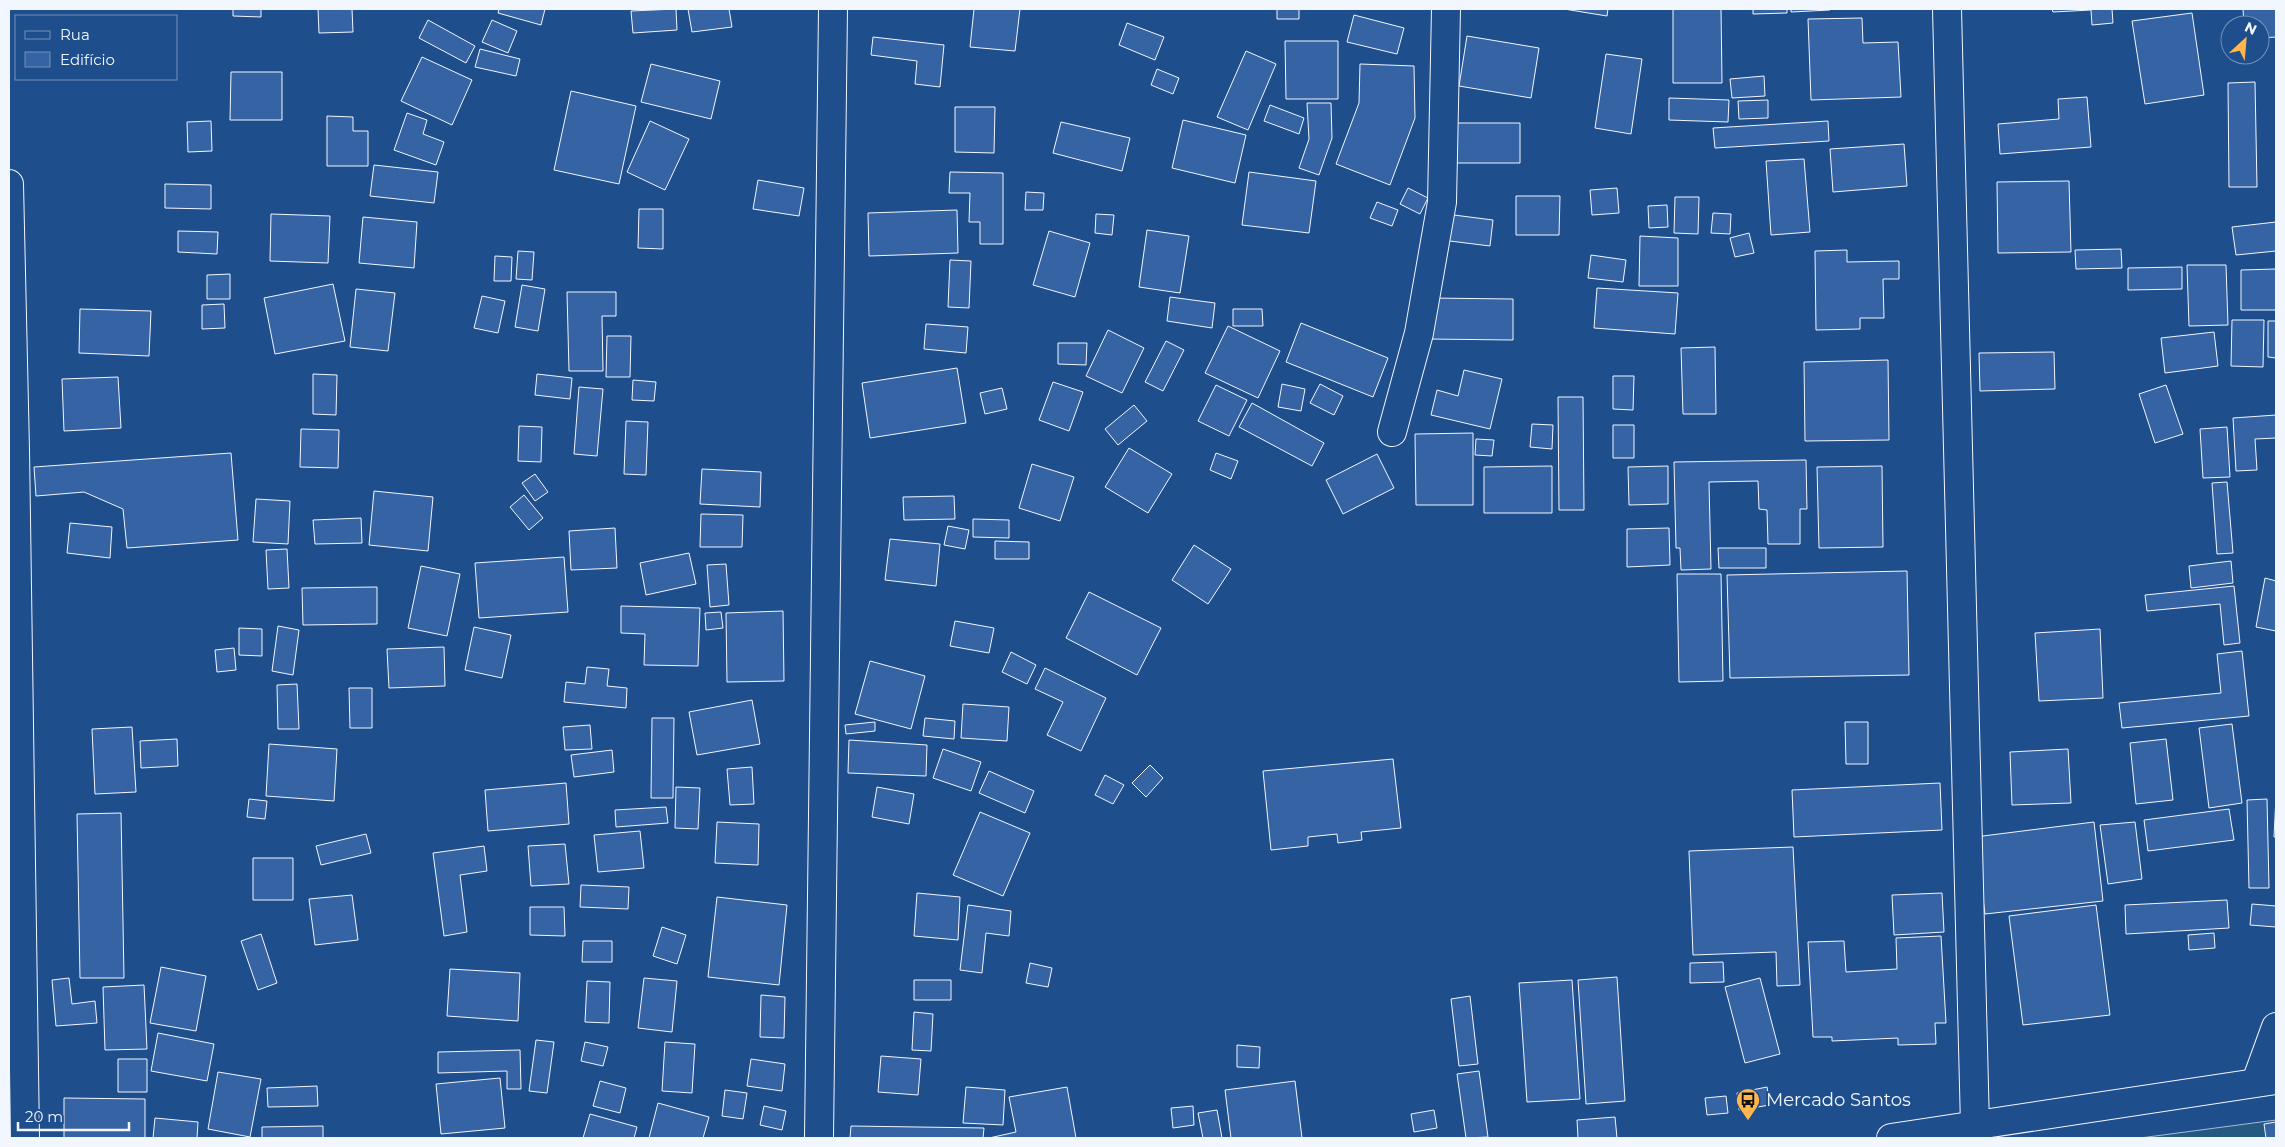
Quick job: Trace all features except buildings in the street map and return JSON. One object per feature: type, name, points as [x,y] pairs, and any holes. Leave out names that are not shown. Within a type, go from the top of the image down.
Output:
[{"type":"street","points":[[819,1138],[833,9]]},
{"type":"street","points":[[1392,432],[1419,333],[1442,202],[1446,9]]},
{"type":"street","points":[[1947,9],[1975,1126]]},
{"type":"street","points":[[9,184],[15,450],[25,1138]]},
{"type":"street","points":[[1891,1138],[1942,1134],[1975,1126],[2266,1081],[2276,1027]]},
{"type":"shaded area","points":[[2276,1120],[2276,1138],[2140,1138]]},
{"type":"place","name":"Mercado Santos","points":[[1748,1121]]}]
